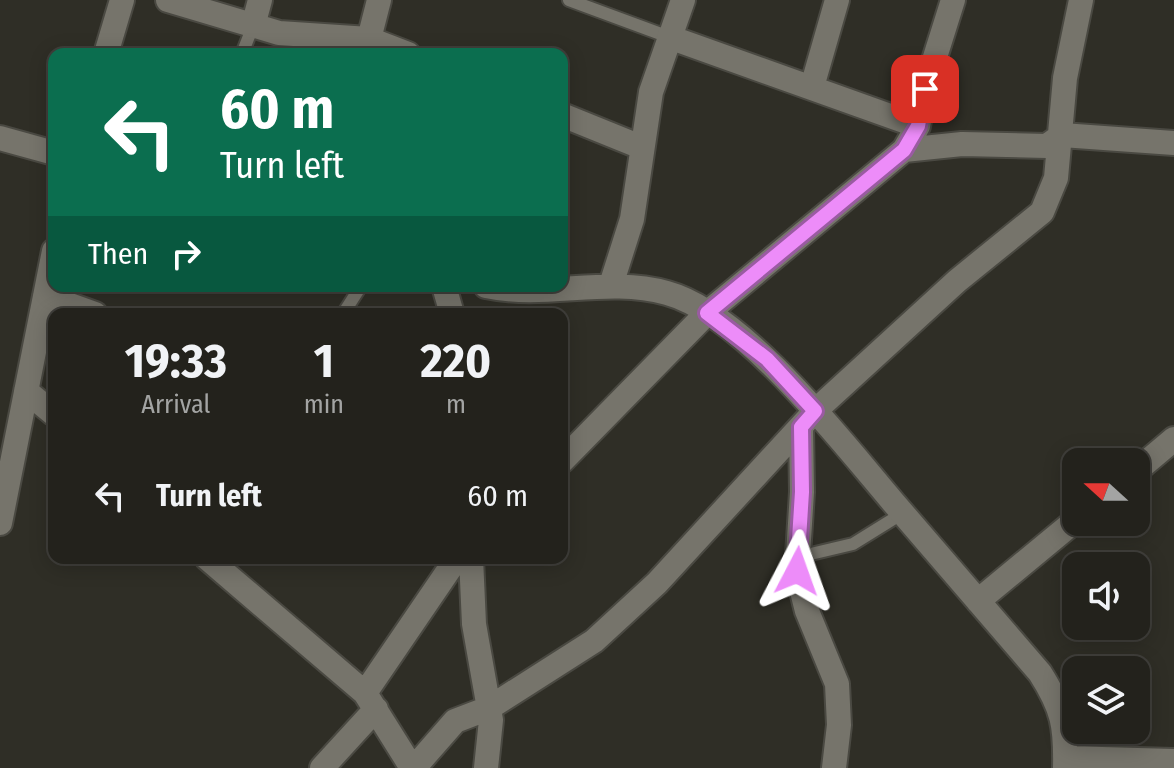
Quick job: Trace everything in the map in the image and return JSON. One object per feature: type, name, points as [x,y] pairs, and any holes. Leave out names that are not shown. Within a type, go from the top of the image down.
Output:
[{"type":"street","points":[[109,43],[122,0]]},
{"type":"street","points":[[168,0],[279,33],[366,46],[379,0]]},
{"type":"street","points":[[253,26],[260,0]]},
{"type":"street","points":[[611,285],[632,219],[651,92],[683,0]]},
{"type":"street","points":[[812,87],[837,0]]},
{"type":"street","points":[[568,455],[707,313],[904,150],[918,126],[925,89],[953,0]]},
{"type":"street","points":[[214,564],[370,701],[413,768],[455,721],[489,708],[594,641],[657,583],[808,419],[957,281],[1042,212],[1056,178],[1065,78],[1081,0]]},
{"type":"street","points":[[669,37],[918,126]]},
{"type":"street","points":[[568,117],[641,147]]},
{"type":"street","points":[[904,150],[962,144],[1047,146],[1062,135],[1174,143]]},
{"type":"street","points":[[0,138],[48,151]]},
{"type":"street","points":[[0,523],[48,281]]},
{"type":"street","points":[[568,289],[611,285],[669,293],[707,313],[767,359],[808,419],[903,513],[1040,673],[1059,703],[1066,728],[1066,763],[1174,761]]},
{"type":"street","points":[[45,296],[78,308]]},
{"type":"street","points":[[26,391],[48,409]]},
{"type":"street","points":[[808,419],[797,571],[807,611],[837,684],[839,725],[834,768]]},
{"type":"street","points":[[1150,459],[1174,439]]},
{"type":"street","points":[[978,601],[1062,532]]},
{"type":"street","points":[[322,768],[370,701],[453,564]]},
{"type":"street","points":[[471,564],[474,624],[489,708],[486,768]]},
{"type":"lane","points":[[569,0],[669,37]]},
{"type":"lane","points":[[244,48],[253,26]]},
{"type":"lane","points":[[798,557],[853,544],[903,513]]},
{"type":"route","points":[[797,571],[802,492],[801,427],[815,411],[767,359],[707,313],[904,150],[918,126],[925,89]]}]
